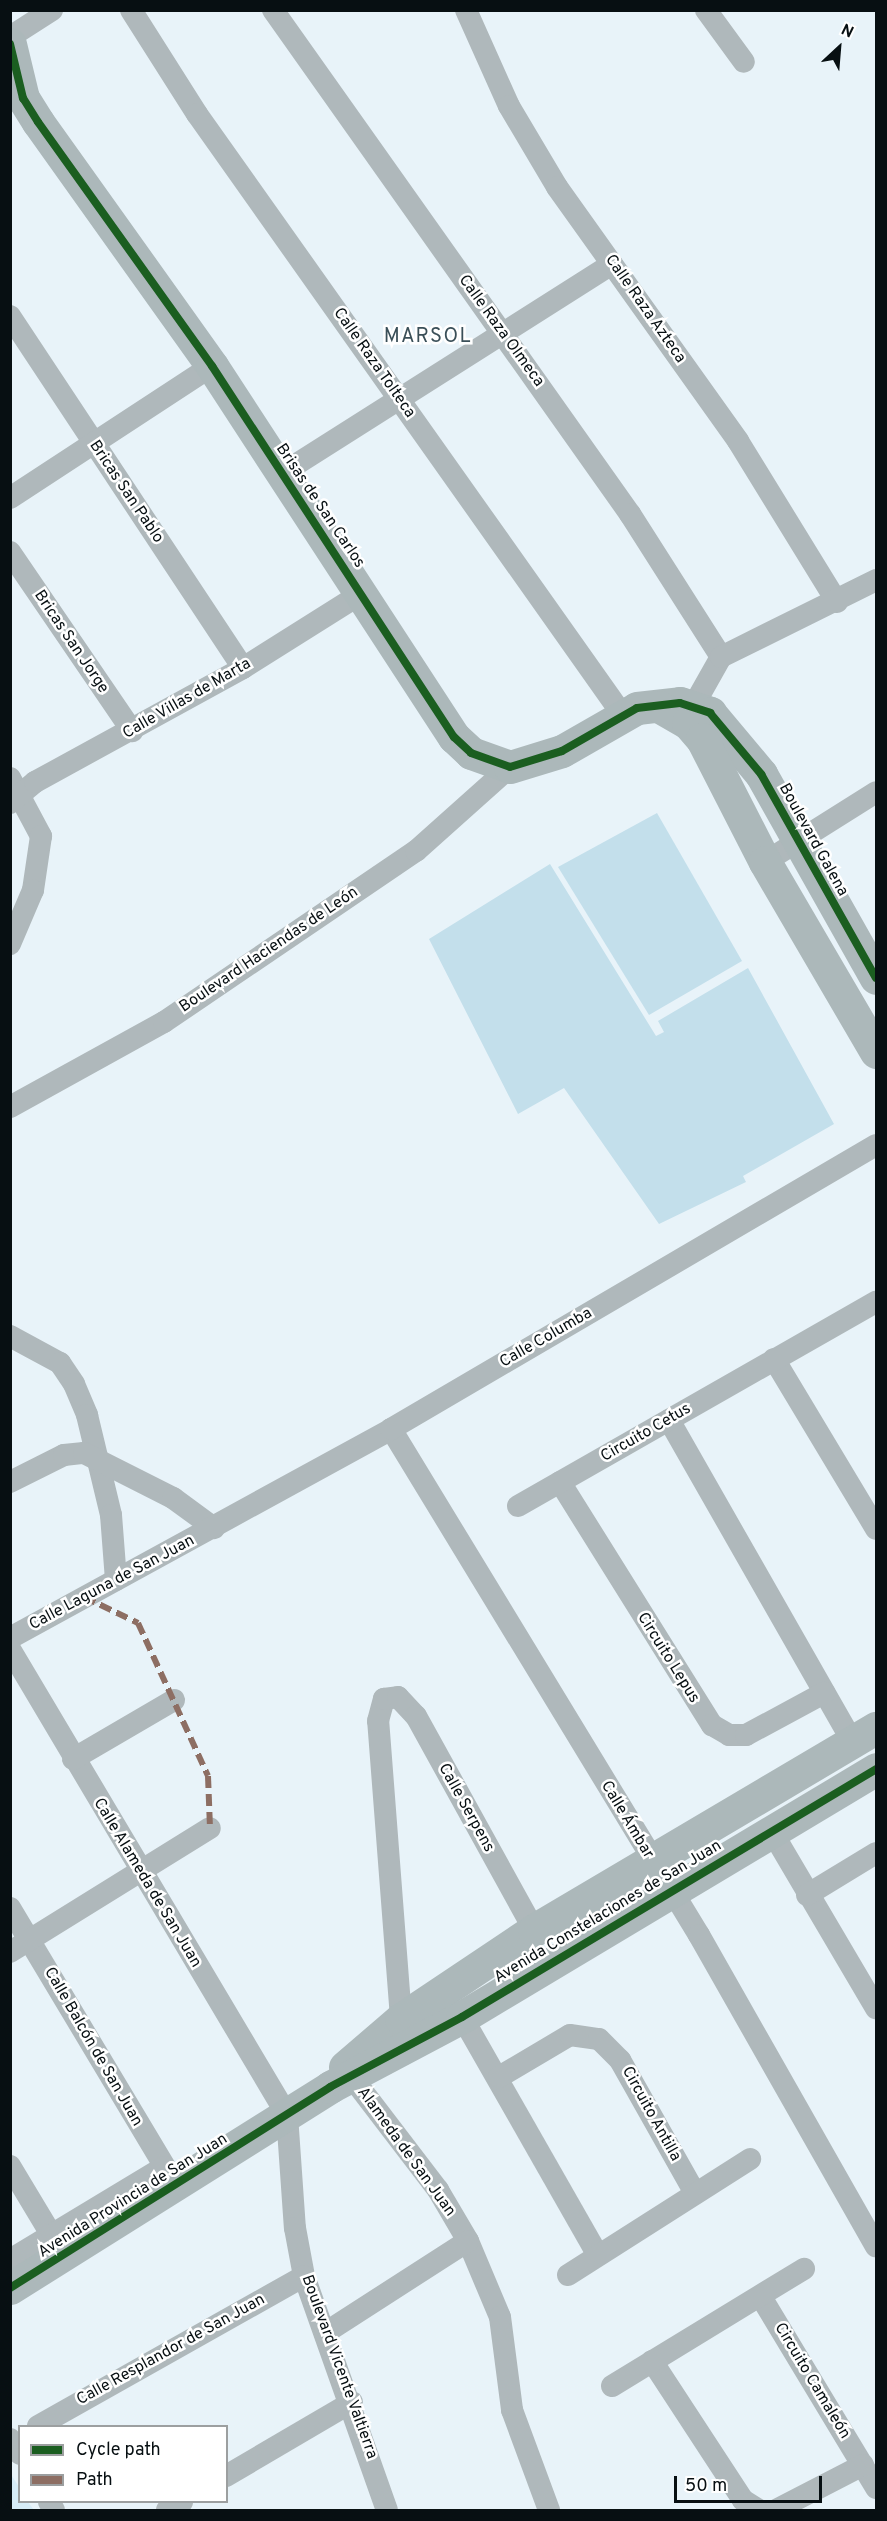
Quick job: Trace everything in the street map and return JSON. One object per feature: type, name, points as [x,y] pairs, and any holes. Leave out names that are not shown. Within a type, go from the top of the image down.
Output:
[{"type":"street","points":[[10,37],[52,10]]},
{"type":"street","name":"Calle Raza Tolteca","points":[[130,10],[622,714]]},
{"type":"street","name":"Calle Raza Olmeca","points":[[273,10],[630,514],[721,657]]},
{"type":"street","name":"Calle Raza Azteca","points":[[466,10],[523,132],[612,264],[738,441],[837,602]]},
{"type":"street","points":[[706,10],[744,62]]},
{"type":"street","name":"Brisas de San Carlos","points":[[10,44],[24,98],[38,122],[212,366],[454,737],[471,753],[510,767]]},
{"type":"street","points":[[282,474],[501,330],[612,264]]},
{"type":"street","name":"Bricas San Pablo","points":[[10,316],[243,668]]},
{"type":"street","points":[[10,498],[212,366]]},
{"type":"street","name":"Bricas San Jorge","points":[[10,552],[132,731]]},
{"type":"street","points":[[692,718],[721,657],[837,602],[876,580]]},
{"type":"street","name":"Calle Villas de Marta","points":[[14,791],[132,731],[243,668],[362,593]]},
{"type":"street","points":[[510,767],[562,751],[622,714],[692,718]]},
{"type":"street","points":[[692,718],[765,862],[876,1052]]},
{"type":"street","name":"Boulevard Galena","points":[[692,718],[760,774],[876,978]]},
{"type":"street","name":"Boulevard Haciendas de León","points":[[10,1107],[164,1022],[416,851],[510,767]]},
{"type":"street","points":[[10,944],[40,861],[41,836],[14,791]]},
{"type":"street","points":[[765,862],[876,792]]},
{"type":"street","name":"Calle Columba","points":[[214,1528],[391,1429],[876,1145]]},
{"type":"street","name":"Circuito Cetus","points":[[518,1506],[876,1302]]},
{"type":"street","points":[[10,1336],[60,1363],[87,1415],[94,1457],[111,1515],[116,1580]]},
{"type":"street","points":[[774,1359],[876,1529]]},
{"type":"street","points":[[669,1420],[824,1693],[865,1735]]},
{"type":"street","name":"Calle Ámbar","points":[[391,1429],[661,1876],[876,2246]]},
{"type":"street","points":[[10,1482],[64,1455],[94,1457],[172,1498],[214,1528]]},
{"type":"street","name":"Circuito Lepus","points":[[560,1482],[712,1725],[729,1735],[746,1735],[824,1693]]},
{"type":"street","name":"Calle Laguna de San Juan","points":[[10,1638],[214,1528]]},
{"type":"street","name":"Calle Alameda de San Juan","points":[[10,1648],[73,1759],[287,2115]]},
{"type":"street","name":"Calle Serpens","points":[[402,2034],[378,1713],[389,1697],[407,1703],[416,1716],[534,1930]]},
{"type":"street","points":[[73,1759],[174,1700]]},
{"type":"street","name":"Avenida Constelaciones de San Juan","points":[[402,2034],[462,2017],[865,1735]]},
{"type":"street","name":"Avenida Constelaciones de San Juan","points":[[342,2078],[534,1930],[771,1830],[876,1769]]},
{"type":"street","points":[[10,1952],[210,1828]]},
{"type":"street","points":[[771,1830],[876,2008]]},
{"type":"street","points":[[807,1894],[876,1853]]},
{"type":"street","name":"Calle Balcón de San Juan","points":[[10,1908],[170,2176]]},
{"type":"street","points":[[462,2017],[499,2077],[598,2255]]},
{"type":"street","name":"Circuito Antilla","points":[[499,2077],[570,2035],[599,2038],[620,2060],[695,2193]]},
{"type":"street","name":"Avenida Provincia de San Juan","points":[[10,2288],[170,2176],[287,2115],[342,2078]]},
{"type":"street","name":"Alameda de San Juan","points":[[342,2078],[438,2190],[468,2241],[500,2317],[512,2410],[535,2480],[549,2511]]},
{"type":"street","name":"Boulevard Vicente Valtierra","points":[[287,2115],[295,2228],[304,2276],[352,2402],[387,2511]]},
{"type":"street","points":[[568,2275],[750,2159]]},
{"type":"street","points":[[10,2166],[52,2236]]},
{"type":"street","points":[[10,2260],[170,2176]]},
{"type":"street","points":[[325,2333],[468,2241]]},
{"type":"street","points":[[612,2385],[761,2297],[804,2268]]},
{"type":"street","name":"Calle Resplandor de San Juan","points":[[43,2425],[304,2276]]},
{"type":"street","name":"Circuito Camaleón","points":[[761,2297],[876,2488]]},
{"type":"street","points":[[652,2361],[743,2500],[759,2511]]},
{"type":"street","points":[[228,2475],[352,2402]]},
{"type":"street","points":[[776,2511],[863,2465]]},
{"type":"street","points":[[529,2511],[535,2480]]},
{"type":"street","points":[[167,2511],[180,2503]]},
{"type":"shaded area","points":[[657,813],[742,961],[649,1015],[558,867]]},
{"type":"shaded area","points":[[550,864],[656,1036],[664,1032],[658,1021],[748,968],[834,1124],[743,1176],[746,1182],[659,1224],[564,1088],[518,1114],[429,939]]},
{"type":"shaded area","points":[[10,2473],[18,2485],[18,2503],[29,2503],[34,2510],[11,2510]]},
{"type":"marked path","points":[[84,1597],[138,1623],[208,1776],[210,1828]]},
{"type":"cycle path","points":[[10,44],[23,98],[38,122],[212,366],[454,737],[471,753],[510,767],[562,751],[637,708],[680,703],[710,713],[761,774],[876,978]]},
{"type":"cycle path","points":[[10,2288],[330,2087],[462,2017],[876,1769]]},
{"type":"district","name":"MARSOL","points":[[428,337]]}]
